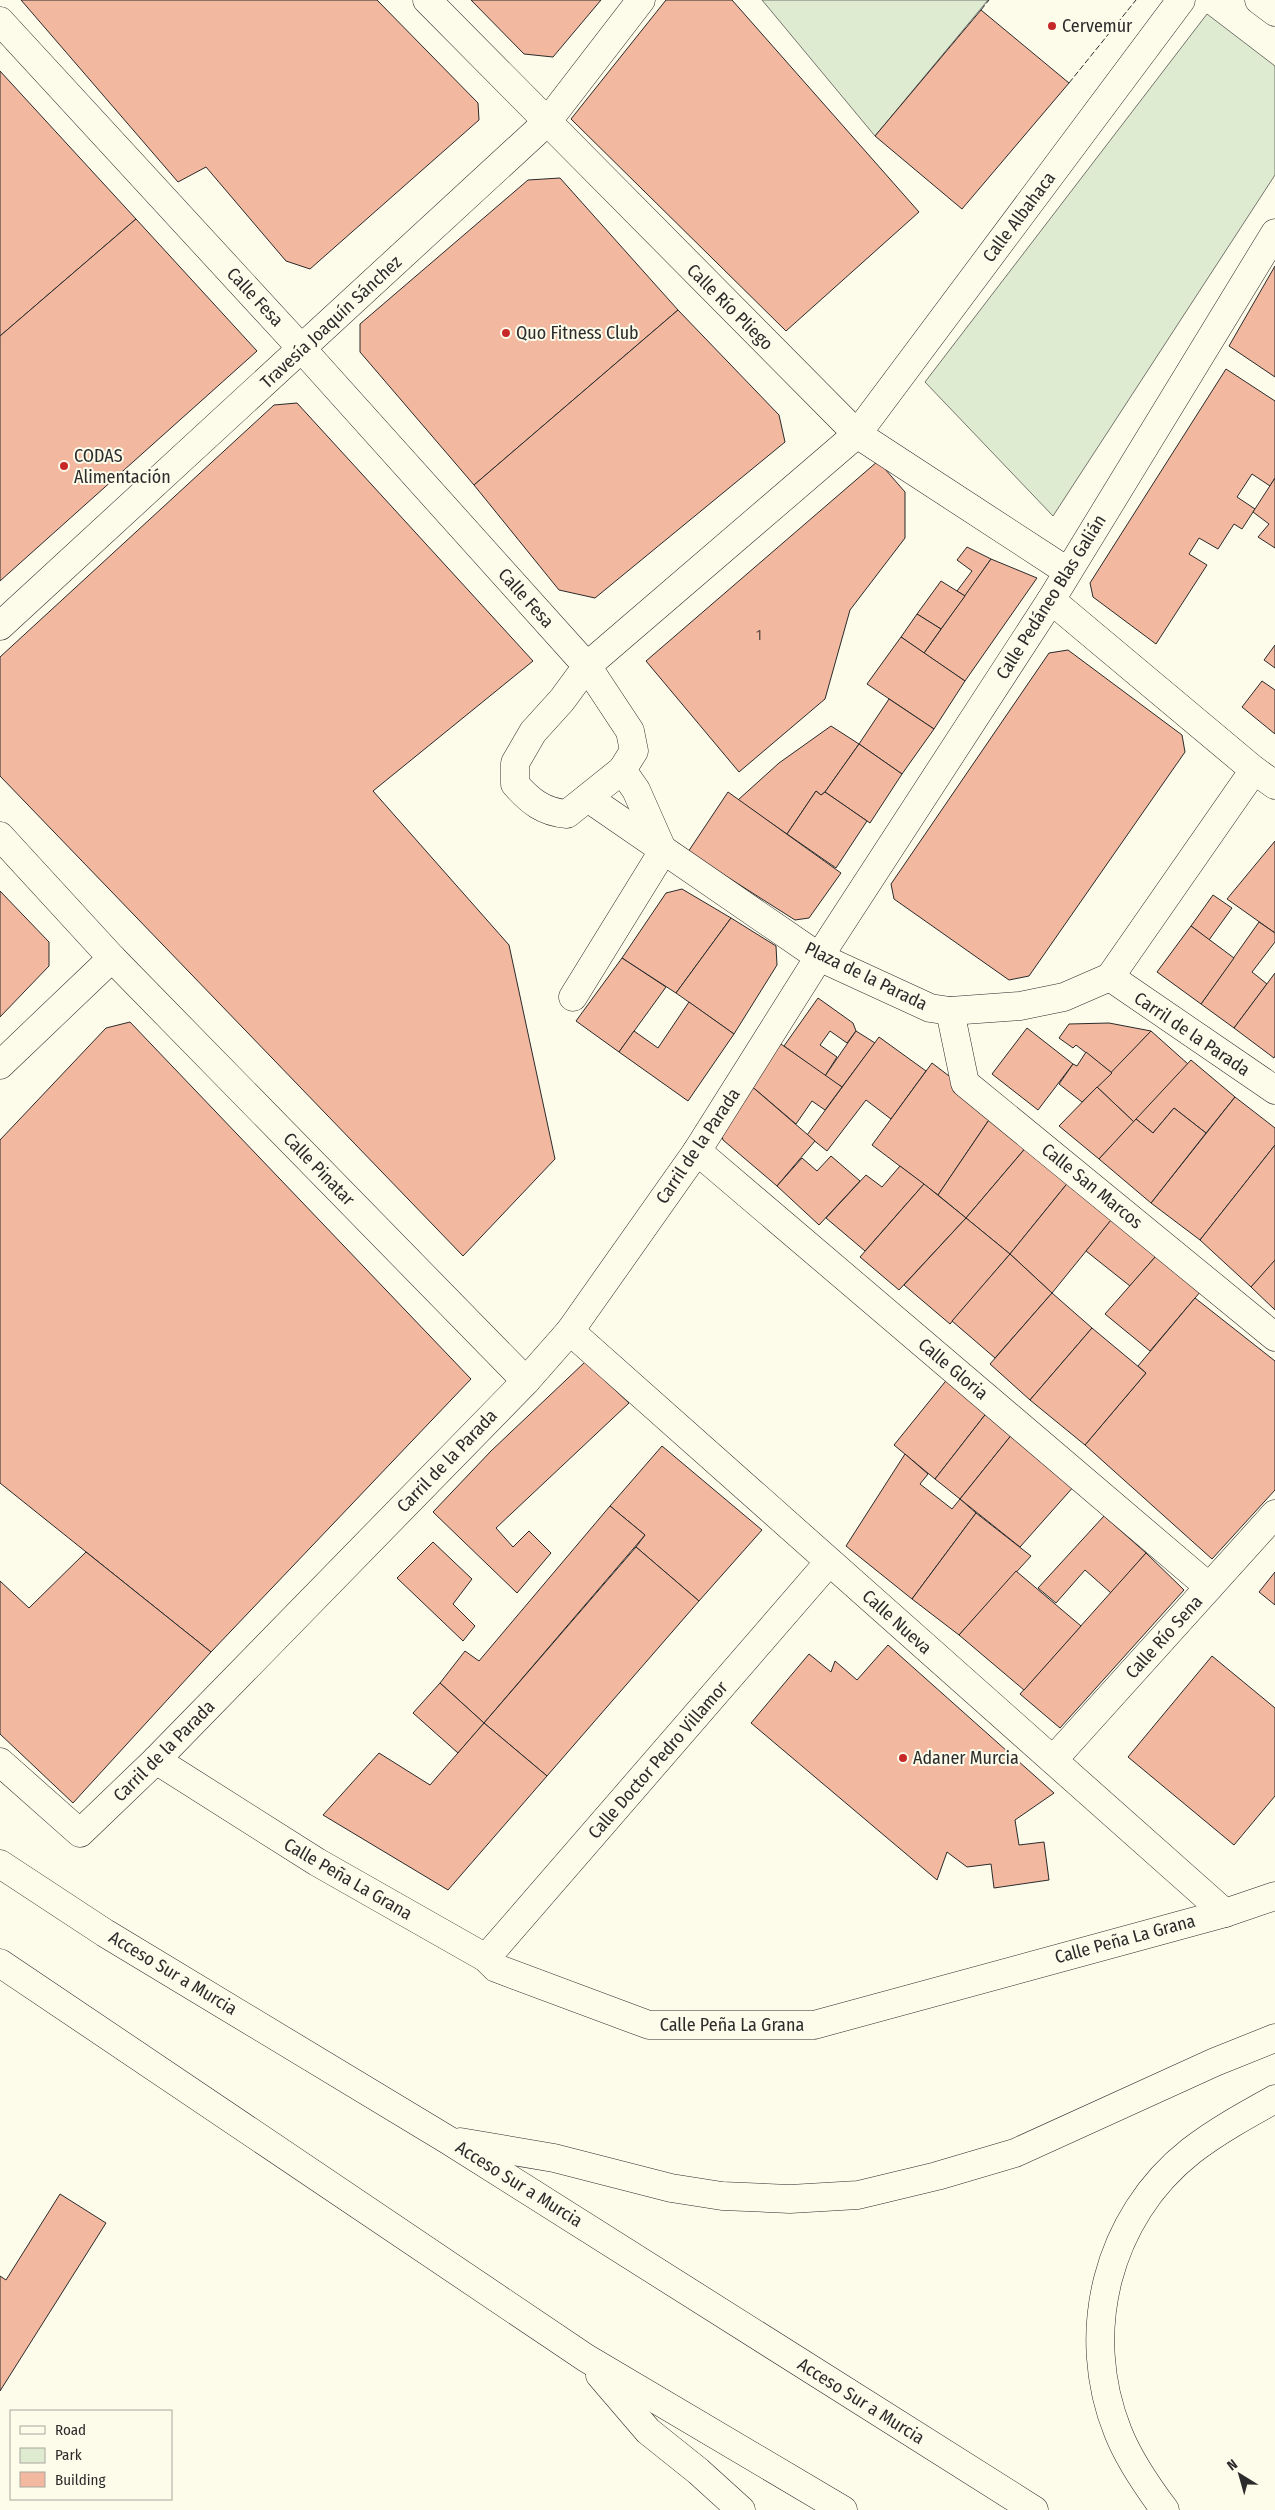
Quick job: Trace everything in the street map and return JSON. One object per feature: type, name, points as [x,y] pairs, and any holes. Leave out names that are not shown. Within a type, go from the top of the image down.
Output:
[{"type":"main road","name":"Calle Río Pliego","points":[[427,0],[857,434],[1067,571]]},
{"type":"main road","name":"Travesía Joaquín Sánchez","points":[[0,626],[547,122],[641,0]]},
{"type":"main road","name":"Calle Albahaca","points":[[622,770],[567,814],[552,812],[531,802],[515,784],[515,763],[533,732],[562,700],[587,666],[857,434],[1181,0]]},
{"type":"main road","points":[[1259,0],[1275,12]]},
{"type":"main road","name":"Calle Fesa","points":[[0,20],[302,349],[587,666],[630,731],[634,751],[622,770]]},
{"type":"main road","name":"Calle Pedáneo Blas Galián","points":[[819,957],[1051,600],[1275,234]]},
{"type":"main road","points":[[1051,600],[1264,778],[1110,977]]},
{"type":"main road","points":[[573,997],[663,851],[636,790],[622,770]]},
{"type":"main road","name":"Plaza de la Parada","points":[[588,798],[819,957],[930,1008],[950,1011],[1020,1006],[1064,997],[1110,977]]},
{"type":"main road","name":"Calle Pinatar","points":[[0,836],[112,958],[526,1380]]},
{"type":"main road","name":"Carril de la Parada","points":[[0,1762],[80,1833],[156,1760],[526,1380],[570,1331],[697,1151],[819,957]]},
{"type":"main road","points":[[0,1065],[112,958]]},
{"type":"main road","name":"Carril de la Parada","points":[[1110,977],[1275,1090]]},
{"type":"main road","name":"Calle San Marcos","points":[[950,1011],[965,1083],[1275,1336]]},
{"type":"main road","name":"Calle Gloria","points":[[697,1151],[1209,1587]]},
{"type":"main road","name":"Calle Nueva","points":[[570,1331],[1225,1913]]},
{"type":"main road","name":"Calle Río Sena","points":[[1053,1760],[1275,1514]]},
{"type":"main road","name":"Calle Doctor Pedro Villamor","points":[[486,1958],[829,1562]]},
{"type":"main road","name":"Calle Peña La Grana","points":[[156,1760],[317,1862],[486,1958],[496,1968],[649,2026],[814,2025],[1225,1913],[1273,1894]]},
{"type":"main road","name":"Acceso Sur a Murcia","points":[[0,1864],[105,1933],[448,2140],[1034,2510]]},
{"type":"main road","points":[[0,1963],[586,2358],[843,2510]]},
{"type":"main road","points":[[448,2140],[554,2158],[671,2188],[722,2196],[790,2199],[858,2195],[937,2176],[1015,2153],[1214,2062],[1275,2038]]},
{"type":"main road","points":[[1165,2510],[1142,2478],[1118,2432],[1106,2391],[1100,2353],[1102,2306],[1113,2258],[1132,2218],[1157,2185],[1190,2152],[1232,2123],[1275,2099]]},
{"type":"main road","points":[[586,2358],[648,2431],[698,2471],[741,2510]]},
{"type":"green space","points":[[762,0],[988,0],[875,136]]},
{"type":"green space","points":[[1207,14],[1275,66],[1275,175],[1053,516],[925,382]]},
{"type":"building","points":[[21,0],[377,0],[478,103],[479,120],[310,269],[286,261],[206,167],[178,182]]},
{"type":"building","points":[[471,0],[601,0],[553,57],[524,54]]},
{"type":"building","points":[[666,0],[732,0],[919,212],[786,331],[571,119]]},
{"type":"building","points":[[981,10],[1069,83],[962,209],[875,136]]},
{"type":"building","points":[[0,71],[136,219],[0,336]]},
{"type":"building","name":"Quo Fitness Club","points":[[560,178],[678,310],[474,485],[360,352],[360,324],[528,180]]},
{"type":"building","name":"CODAS Alimentación","points":[[136,219],[257,351],[0,581],[0,336]]},
{"type":"building","points":[[1275,266],[1275,377],[1229,346]]},
{"type":"building","points":[[678,310],[779,415],[785,442],[595,598],[559,590],[474,485]]},
{"type":"building","points":[[1226,369],[1275,401],[1275,478],[1270,486],[1252,474],[1237,497],[1255,509],[1242,529],[1234,524],[1218,549],[1199,538],[1189,554],[1207,565],[1156,644],[1093,597],[1090,583]]},
{"type":"building","points":[[297,403],[533,661],[373,791],[509,945],[555,1159],[463,1256],[0,776],[0,657],[274,405]]},
{"type":"building","points":[[878,461],[905,492],[905,538],[850,610],[825,699],[739,772],[646,661]]},
{"type":"building","points":[[1275,478],[1275,548],[1258,537],[1269,524],[1253,512]]},
{"type":"building","points":[[967,547],[991,559],[965,596],[957,591],[972,571],[957,560]]},
{"type":"building","points":[[991,559],[1037,578],[965,681],[924,653]]},
{"type":"building","points":[[941,581],[965,596],[941,629],[917,614]]},
{"type":"building","points":[[917,614],[941,629],[924,653],[901,637]]},
{"type":"building","points":[[901,637],[965,681],[934,729],[867,684]]},
{"type":"building","points":[[1275,645],[1275,668],[1264,660]]},
{"type":"building","points":[[1068,650],[1182,735],[1185,752],[1029,976],[1009,980],[894,899],[891,884],[1049,653]]},
{"type":"building","points":[[1262,681],[1275,690],[1275,734],[1242,707]]},
{"type":"building","points":[[889,699],[934,729],[902,774],[859,744]]},
{"type":"building","points":[[831,726],[859,744],[825,792],[821,795],[816,791],[787,834],[738,800],[779,763]]},
{"type":"building","points":[[859,744],[902,774],[870,823],[825,792]]},
{"type":"building","points":[[816,791],[821,795],[825,792],[867,821],[836,868],[787,834]]},
{"type":"building","points":[[728,792],[841,873],[809,918],[795,920],[688,852]]},
{"type":"building","points":[[1275,841],[1275,933],[1227,899]]},
{"type":"building","points":[[682,889],[731,918],[676,993],[622,958],[666,893]]},
{"type":"building","points":[[0,891],[49,942],[49,966],[0,1017]]},
{"type":"building","points":[[1213,895],[1232,908],[1209,940],[1191,926]]},
{"type":"building","points":[[731,918],[776,946],[777,965],[734,1034],[676,993]]},
{"type":"building","points":[[1259,922],[1275,933],[1275,942],[1252,972],[1267,984],[1234,1028],[1201,1004]]},
{"type":"building","points":[[1191,926],[1234,958],[1201,1004],[1157,972]]},
{"type":"building","points":[[622,958],[666,987],[619,1052],[576,1021]]},
{"type":"building","points":[[1275,973],[1275,1056],[1274,1058],[1234,1028]]},
{"type":"building","points":[[818,998],[853,1023],[856,1031],[847,1043],[830,1031],[820,1045],[837,1057],[825,1076],[784,1046]]},
{"type":"building","points":[[689,1002],[734,1034],[688,1101],[619,1052],[634,1031],[658,1048]]},
{"type":"building","points":[[130,1022],[471,1379],[211,1652],[0,1483],[0,1140],[106,1028]]},
{"type":"building","points":[[1109,1023],[1151,1031],[1112,1073],[1076,1045],[1073,1048],[1059,1038],[1069,1024]]},
{"type":"building","points":[[1027,1028],[1073,1064],[1038,1110],[992,1074]]},
{"type":"building","points":[[856,1031],[875,1043],[842,1087],[825,1076]]},
{"type":"building","points":[[1151,1031],[1188,1064],[1134,1122],[1097,1087]]},
{"type":"building","points":[[879,1037],[926,1071],[891,1119],[866,1100],[827,1151],[807,1135]]},
{"type":"building","points":[[778,1042],[842,1087],[825,1110],[812,1101],[796,1124],[749,1084]]},
{"type":"building","points":[[1086,1052],[1112,1073],[1082,1102],[1059,1084],[1073,1064],[1077,1066]]},
{"type":"building","points":[[1191,1060],[1235,1097],[1206,1133],[1174,1108],[1153,1133],[1136,1119]]},
{"type":"building","points":[[932,1063],[995,1111],[938,1195],[872,1145]]},
{"type":"building","points":[[749,1084],[815,1141],[777,1186],[723,1140],[719,1128]]},
{"type":"building","points":[[1097,1087],[1134,1122],[1099,1159],[1059,1126]]},
{"type":"building","points":[[1235,1097],[1275,1128],[1275,1145],[1200,1240],[1151,1203]]},
{"type":"building","points":[[1174,1108],[1206,1133],[1151,1203],[1099,1159],[1136,1119],[1153,1133]]},
{"type":"building","points":[[995,1111],[1028,1145],[966,1218],[938,1195]]},
{"type":"building","points":[[1028,1145],[1070,1180],[1010,1254],[966,1218]]},
{"type":"building","points":[[1275,1145],[1275,1261],[1251,1287],[1200,1240]]},
{"type":"building","points":[[831,1156],[860,1181],[819,1225],[777,1186],[802,1158],[817,1171]]},
{"type":"building","points":[[900,1166],[924,1184],[865,1251],[826,1218],[866,1175],[882,1187]]},
{"type":"building","points":[[1070,1180],[1117,1213],[1052,1293],[1010,1254]]},
{"type":"building","points":[[924,1184],[966,1218],[899,1290],[860,1257]]},
{"type":"building","points":[[966,1218],[1010,1254],[950,1324],[904,1285]]},
{"type":"building","points":[[1111,1220],[1156,1256],[1130,1286],[1086,1251]]},
{"type":"building","points":[[1010,1254],[1052,1293],[995,1358],[952,1321]]},
{"type":"building","points":[[1156,1256],[1201,1291],[1150,1351],[1105,1314]]},
{"type":"building","points":[[1275,1260],[1275,1310],[1251,1287]]},
{"type":"building","points":[[1052,1293],[1092,1328],[1030,1400],[990,1364]]},
{"type":"building","points":[[1195,1298],[1275,1361],[1275,1490],[1212,1559],[1085,1445],[1146,1373],[1138,1366]]},
{"type":"building","points":[[1092,1328],[1146,1373],[1085,1445],[1030,1400]]},
{"type":"building","points":[[585,1362],[629,1403],[496,1528],[513,1547],[529,1531],[551,1553],[517,1593],[433,1512],[491,1451]]},
{"type":"building","points":[[949,1377],[988,1411],[935,1479],[894,1445]]},
{"type":"building","points":[[988,1411],[1013,1433],[960,1499],[935,1479]]},
{"type":"building","points":[[1013,1433],[1075,1485],[1020,1547],[960,1499]]},
{"type":"building","points":[[662,1446],[762,1530],[699,1601],[636,1547],[645,1535],[610,1506]]},
{"type":"building","points":[[905,1454],[928,1474],[920,1484],[952,1509],[960,1499],[976,1513],[912,1599],[846,1546]]},
{"type":"building","points":[[610,1506],[645,1535],[484,1723],[440,1683],[465,1651],[479,1661]]},
{"type":"building","points":[[976,1513],[1031,1556],[959,1635],[912,1599]]},
{"type":"building","points":[[1104,1516],[1146,1553],[1111,1593],[1085,1570],[1056,1603],[1038,1588]]},
{"type":"building","points":[[433,1542],[472,1579],[453,1604],[475,1626],[463,1641],[397,1578]]},
{"type":"building","points":[[636,1547],[699,1601],[547,1776],[484,1723]]},
{"type":"building","points":[[86,1552],[211,1652],[73,1803],[0,1734],[0,1581],[29,1608]]},
{"type":"building","points":[[1146,1553],[1184,1590],[1060,1728],[1020,1694]]},
{"type":"building","points":[[1016,1571],[1081,1626],[1024,1690],[959,1635]]},
{"type":"building","points":[[1275,1572],[1275,1605],[1259,1592]]},
{"type":"building","name":"Adaner Murcia","points":[[888,1645],[1054,1793],[1015,1820],[1019,1845],[1044,1842],[1049,1880],[994,1888],[991,1864],[967,1867],[947,1852],[937,1880],[751,1723],[809,1654],[831,1672],[835,1661],[857,1680]]},
{"type":"building","points":[[1212,1656],[1275,1708],[1275,1796],[1234,1845],[1128,1757]]},
{"type":"building","points":[[440,1683],[484,1723],[458,1753],[413,1713]]},
{"type":"building","points":[[484,1723],[547,1776],[448,1890],[323,1815],[379,1753],[430,1785]]},
{"type":"building","points":[[60,2194],[106,2223],[0,2391],[0,2276],[6,2280]]},
{"type":"fence","points":[[981,10],[989,0]]},
{"type":"fence","points":[[1069,83],[1136,0]]},
{"type":"place","name":"Cervemur","points":[[1052,26]]},
{"type":"place","name":"Quo Fitness Club","points":[[506,333]]},
{"type":"place","name":"CODAS Alimentación","points":[[64,466]]},
{"type":"place","name":"Adaner Murcia","points":[[903,1758]]}]
